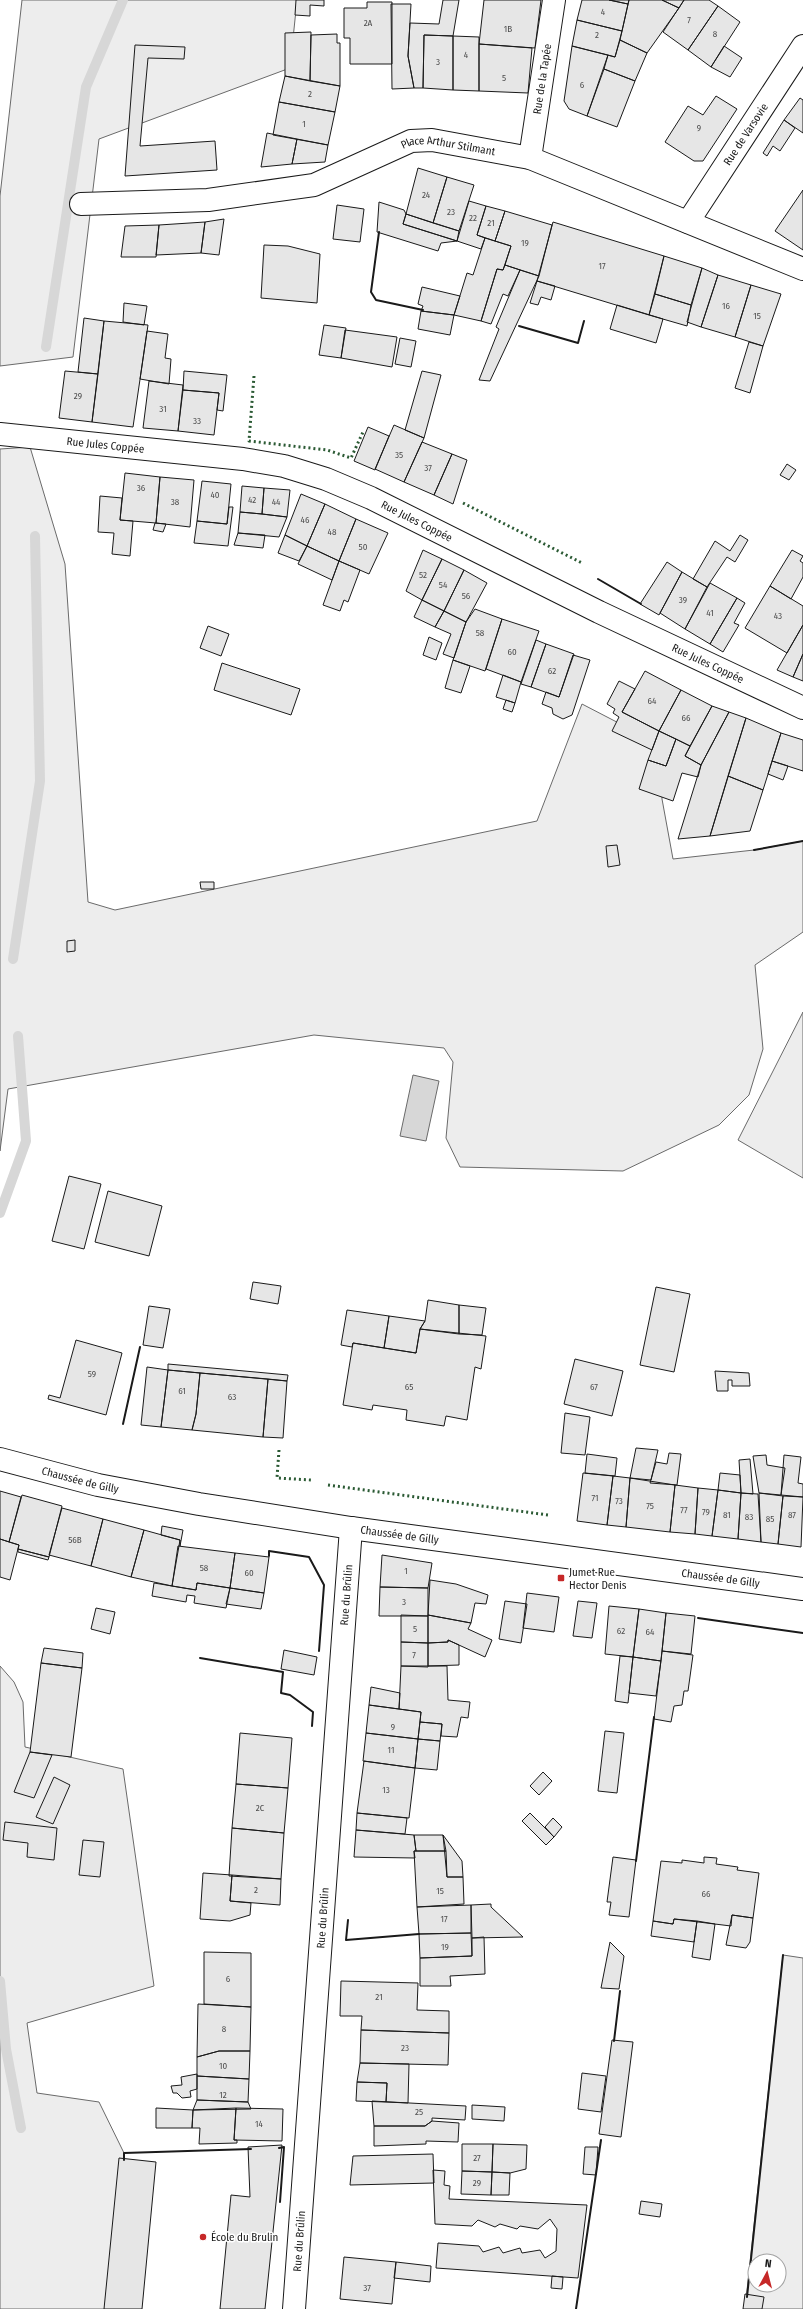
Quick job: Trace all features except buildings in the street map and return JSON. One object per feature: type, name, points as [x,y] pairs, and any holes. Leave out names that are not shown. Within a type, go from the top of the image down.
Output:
[{"type":"street","name":"Rue de la Tapée","points":[[530,158],[554,0]]},
{"type":"street","name":"Rue de Varsovie","points":[[688,222],[803,46]]},
{"type":"street","name":"Place Arthur Stilmant","points":[[81,204],[208,200],[314,185],[411,141],[432,140],[530,158],[803,269]]},
{"type":"street","name":"Rue Jules Coppée","points":[[0,434],[243,459],[284,466],[326,479],[371,498],[599,612],[803,708]]},
{"type":"street","name":"Chaussée de Gilly","points":[[0,1460],[106,1487],[199,1504],[351,1528],[803,1589]]},
{"type":"street","name":"Rue du Brûlin","points":[[294,2309],[351,1528]]},
{"type":"shaded area","points":[[22,0],[297,0],[290,68],[99,139],[73,357],[0,366],[0,196]]},
{"type":"shaded area","points":[[30,447],[65,564],[88,902],[115,910],[537,821],[582,704],[661,745],[662,799],[673,859],[754,850],[803,841],[803,932],[755,965],[763,1049],[749,1095],[719,1125],[623,1171],[460,1167],[446,1138],[453,1062],[444,1048],[314,1035],[8,1089],[0,1151],[0,449]]},
{"type":"shaded area","points":[[803,1012],[803,1178],[738,1140]]},
{"type":"shaded area","points":[[413,1075],[439,1081],[426,1141],[400,1136]]},
{"type":"shaded area","points":[[0,1666],[14,1682],[23,1702],[25,1747],[123,1769],[154,1986],[27,2023],[37,2093],[99,2102],[124,2153],[110,2309],[0,2309]]},
{"type":"shaded area","points":[[783,1955],[803,1958],[803,2309],[745,2309],[747,2290],[747,2293],[787,2293],[787,2253],[751,2253]]},
{"type":"waterway","points":[[46,347],[86,87],[123,0]]},
{"type":"waterway","points":[[13,959],[40,781],[35,536]]},
{"type":"waterway","points":[[0,1213],[26,1141],[18,1036]]},
{"type":"waterway","points":[[0,1981],[6,2049],[21,2128]]},
{"type":"hedge","points":[[254,376],[249,441],[327,450],[351,458],[363,432]]},
{"type":"hedge","points":[[463,503],[582,563]]},
{"type":"hedge","points":[[279,1450],[277,1478],[311,1480]]},
{"type":"hedge","points":[[328,1485],[548,1515]]},
{"type":"wall","points":[[379,232],[371,292],[376,300],[423,310]]},
{"type":"wall","points":[[519,326],[578,343],[584,321]]},
{"type":"wall","points":[[598,579],[641,604]]},
{"type":"wall","points":[[754,850],[803,841]]},
{"type":"wall","points":[[123,1424],[140,1347]]},
{"type":"wall","points":[[269,1556],[269,1551],[309,1557],[324,1585],[319,1651]]},
{"type":"wall","points":[[698,1618],[803,1633]]},
{"type":"wall","points":[[200,1658],[283,1672],[281,1693],[290,1695],[313,1712],[312,1726]]},
{"type":"wall","points":[[636,1861],[654,1717]]},
{"type":"wall","points":[[348,1920],[346,1940],[419,1934]]},
{"type":"wall","points":[[747,2297],[783,1955]]},
{"type":"wall","points":[[614,2041],[620,1991]]},
{"type":"wall","points":[[576,2309],[601,2140]]},
{"type":"wall","points":[[279,2148],[284,2147],[280,2202]]},
{"type":"wall","points":[[124,2160],[124,2153],[251,2149]]},
{"type":"place","name":"Jumet Rue Hector Denis","points":[[561,1578]]},
{"type":"place","name":"École du Brulin","points":[[203,2237]]}]
